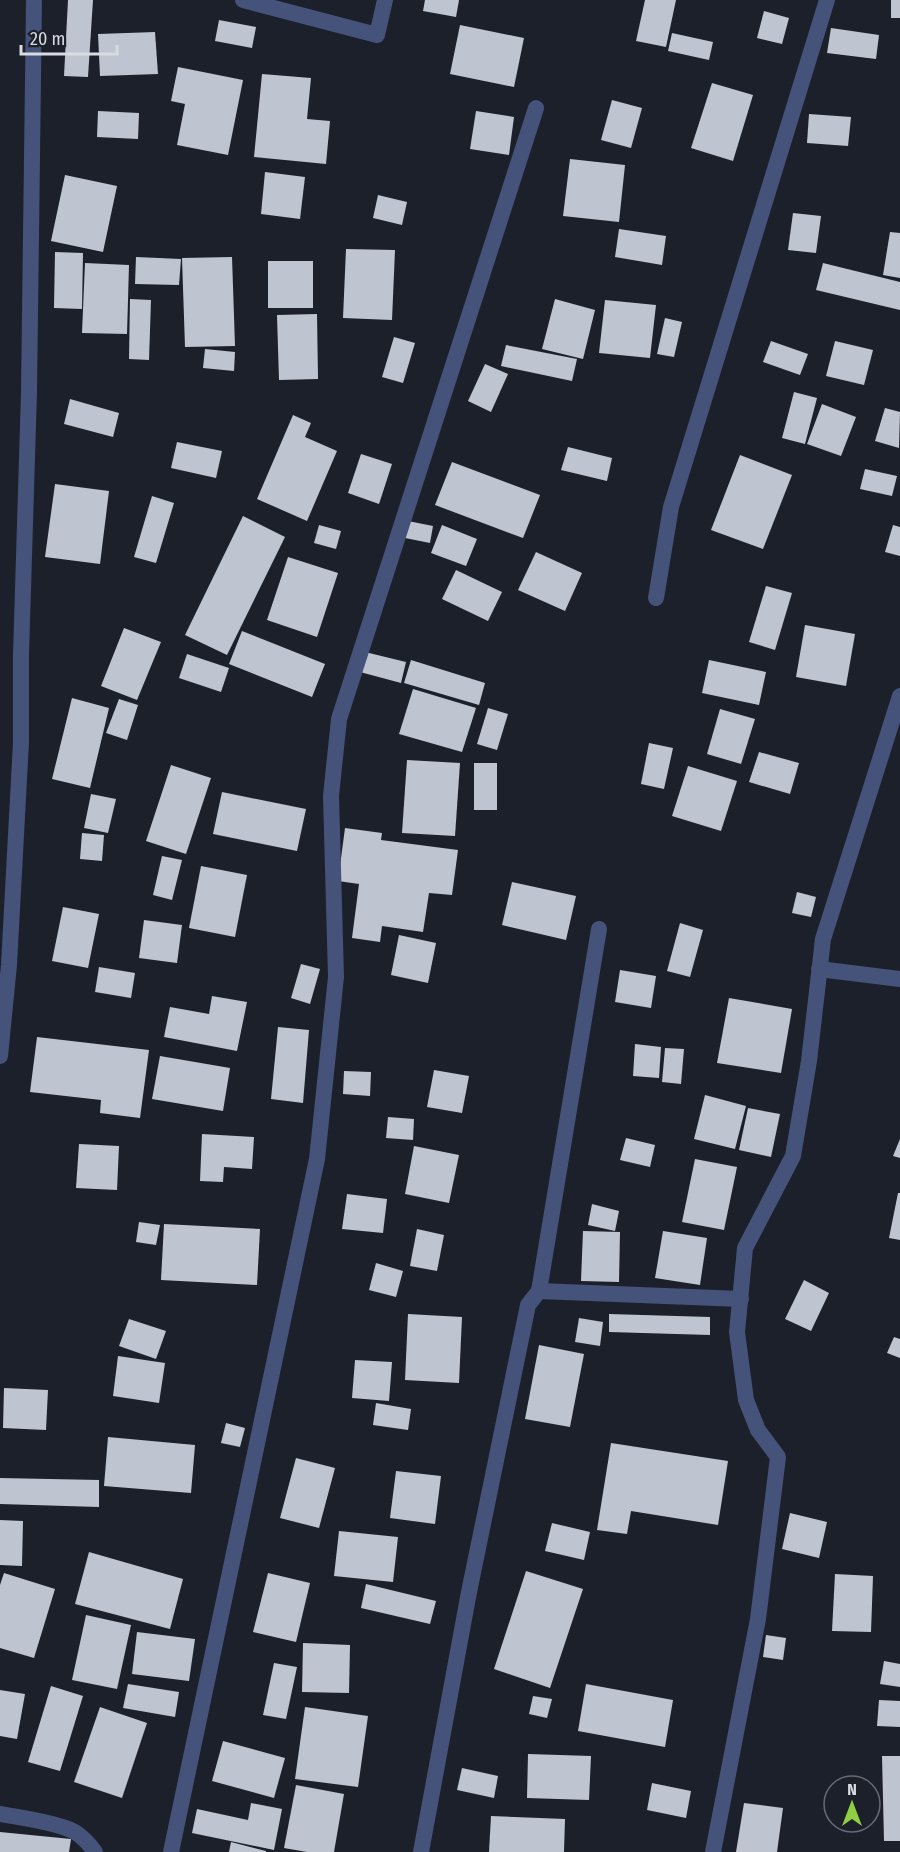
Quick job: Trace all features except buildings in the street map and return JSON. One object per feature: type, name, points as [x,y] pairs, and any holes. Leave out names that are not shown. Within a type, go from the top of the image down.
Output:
[{"type":"street","points":[[0,1056],[9,965],[21,742],[21,655],[29,392],[34,0]]},
{"type":"street","points":[[243,0],[377,35],[385,0]]},
{"type":"street","points":[[656,598],[671,507],[827,0]]},
{"type":"street","points":[[171,1852],[316,1160],[336,977],[330,796],[339,719],[536,108]]},
{"type":"street","points":[[713,1852],[758,1619],[778,1456],[758,1430],[746,1400],[737,1332],[745,1248],[793,1156],[809,1061],[823,939],[900,696]]},
{"type":"street","points":[[421,1852],[469,1592],[528,1305],[539,1292],[599,929]]},
{"type":"street","points":[[819,969],[900,979]]},
{"type":"street","points":[[539,1292],[741,1299]]},
{"type":"street","points":[[0,1814],[74,1831],[95,1852]]}]
